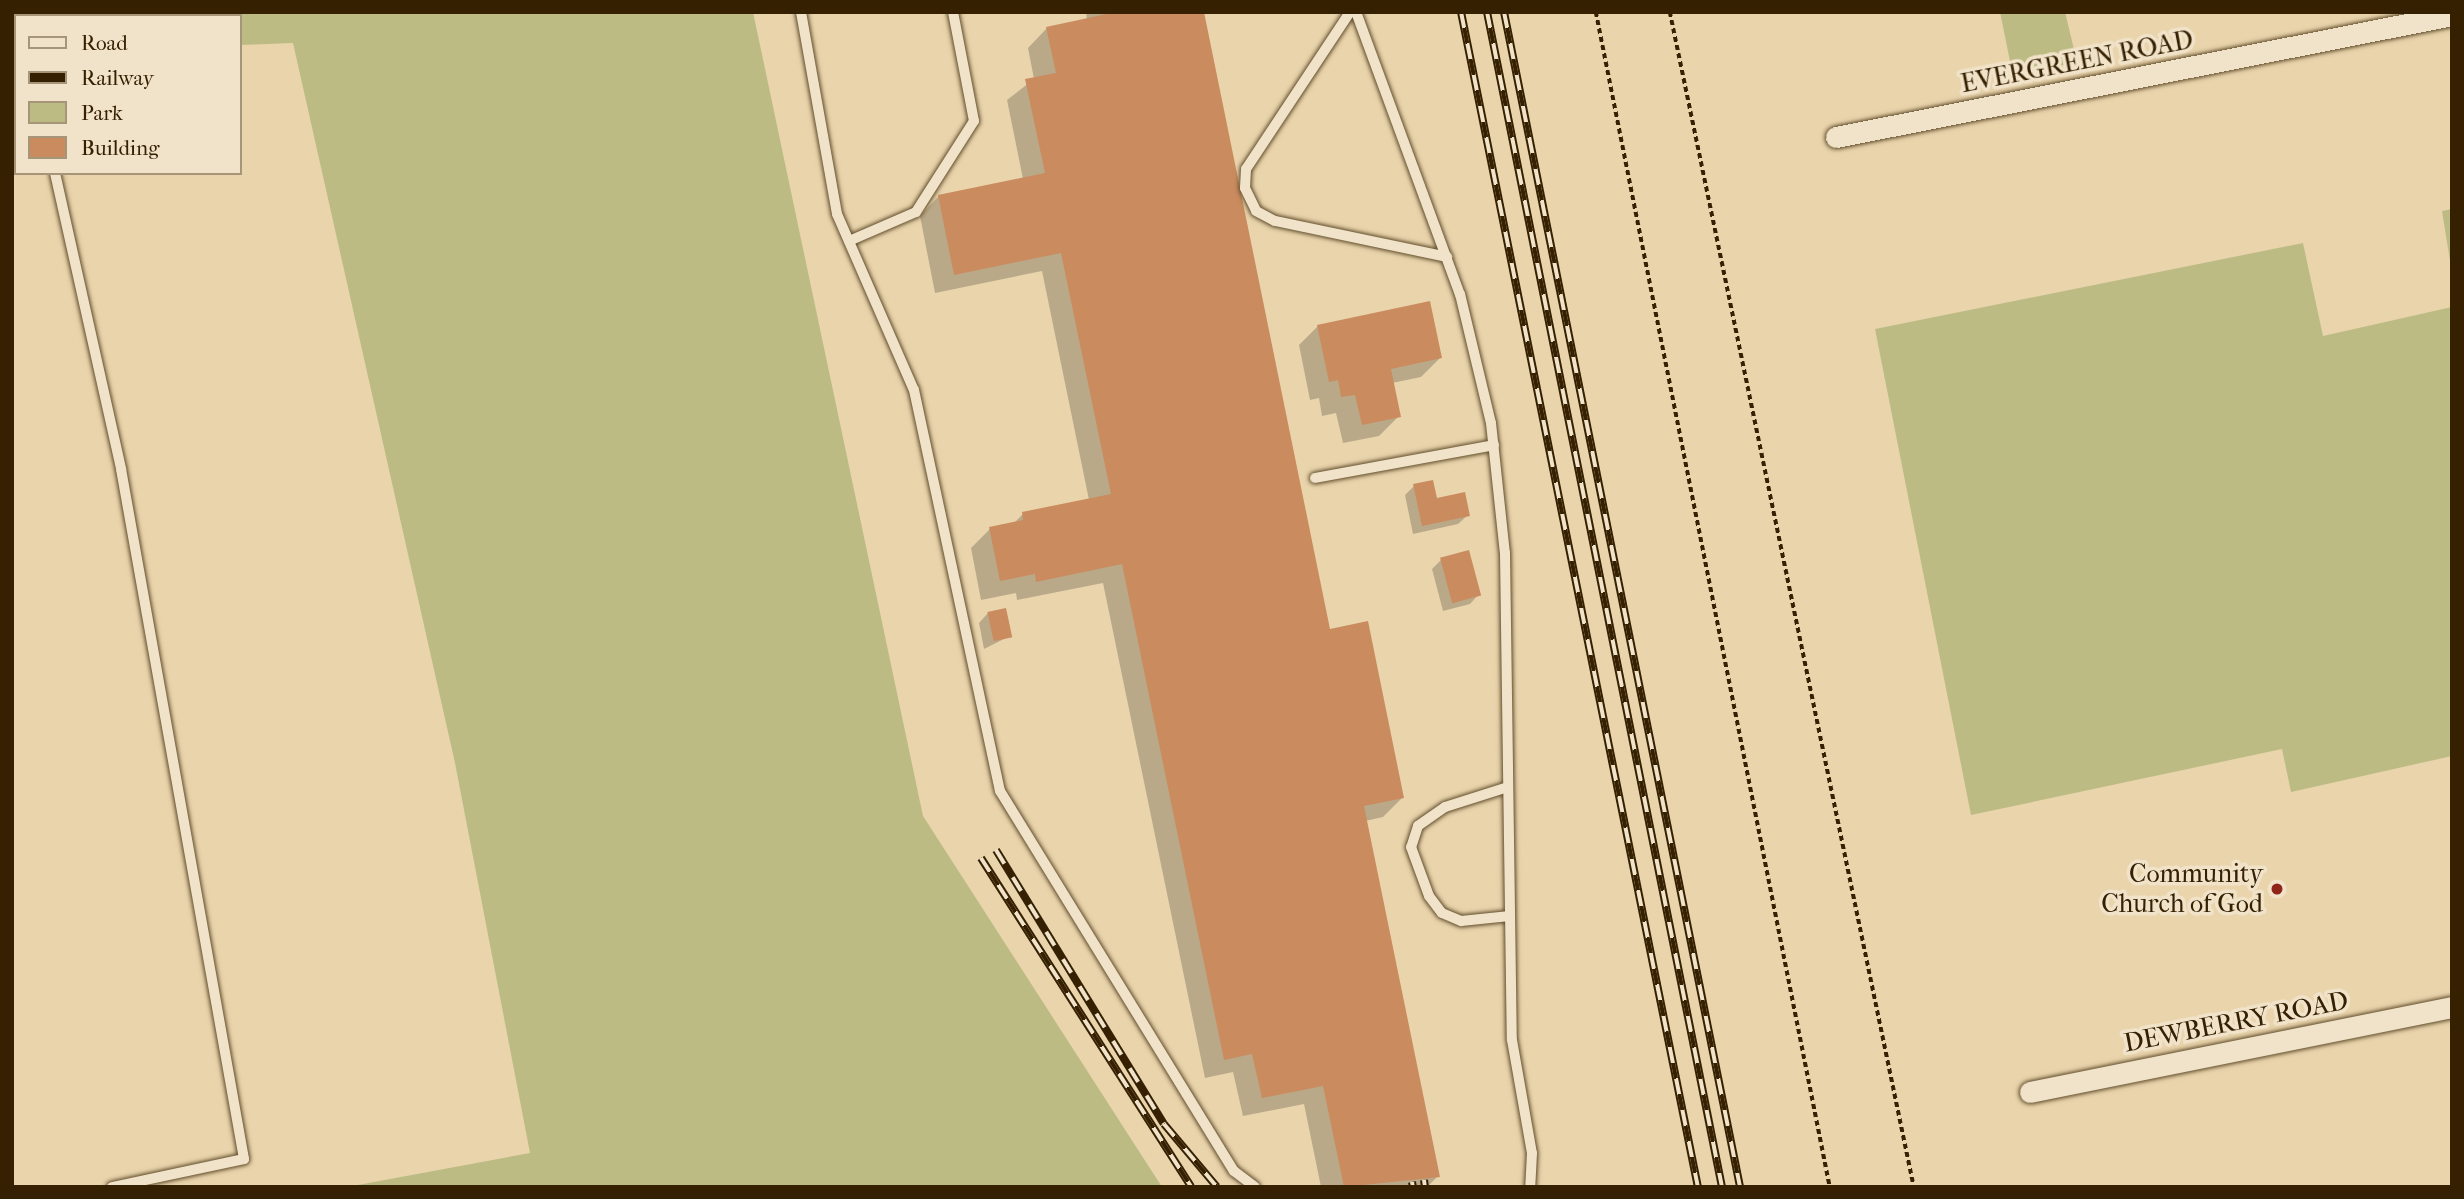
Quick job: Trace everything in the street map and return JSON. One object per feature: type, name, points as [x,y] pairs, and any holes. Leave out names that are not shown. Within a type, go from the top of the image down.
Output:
[{"type":"street","name":"EVERGREEN ROAD","points":[[1836,137],[2452,15]]},
{"type":"street","name":"DEWBERRY ROAD","points":[[2031,1092],[2452,1007]]},
{"type":"lane","points":[[802,12],[837,214],[914,390],[1000,791],[1234,1171],[1255,1187]]},
{"type":"lane","points":[[849,241],[916,212],[974,121],[953,12]]},
{"type":"lane","points":[[1353,12],[1246,169],[1245,188],[1256,211],[1275,221],[1447,257]]},
{"type":"lane","points":[[1353,12],[1447,257],[1494,445],[1505,553],[1512,1041],[1532,1153],[1530,1187]]},
{"type":"lane","points":[[55,175],[123,482],[244,1159],[112,1187]]},
{"type":"lane","points":[[1315,478],[1494,445]]},
{"type":"lane","points":[[1508,787],[1445,807],[1418,826],[1412,847],[1442,913],[1461,920],[1510,916]]},
{"type":"path","points":[[1596,12],[1830,1187]]},
{"type":"path","points":[[1670,12],[1914,1187]]},
{"type":"green space","points":[[199,12],[753,12],[923,816],[1162,1187],[347,1187],[530,1153],[455,763],[293,43],[242,45],[242,14]]},
{"type":"green space","points":[[2000,12],[2065,12],[2077,62],[2013,76]]},
{"type":"green space","points":[[2452,209],[2452,273],[2442,211]]},
{"type":"green space","points":[[2303,243],[2323,336],[2452,307],[2452,756],[2291,792],[2282,749],[1971,815],[1875,329]]},
{"type":"building","points":[[1116,12],[1204,12],[1330,629],[1368,621],[1404,798],[1364,806],[1440,1177],[1344,1187],[1323,1086],[1262,1098],[1252,1054],[1224,1060],[1122,564],[1036,582],[1035,574],[1000,581],[989,527],[1023,520],[1022,512],[1111,494],[1061,253],[954,275],[938,195],[1045,173],[1025,79],[1056,73],[1046,27]]},
{"type":"building","points":[[1430,301],[1442,358],[1391,369],[1401,417],[1362,425],[1355,395],[1341,397],[1338,380],[1329,382],[1317,325]]},
{"type":"building","points":[[1433,480],[1437,498],[1465,492],[1470,516],[1422,526],[1413,484]]},
{"type":"building","points":[[1469,550],[1481,595],[1452,603],[1440,558]]},
{"type":"building","points":[[1006,608],[1012,637],[994,641],[987,612]]},
{"type":"railway","points":[[1461,12],[1698,1187]]},
{"type":"railway","points":[[1487,12],[1722,1187]]},
{"type":"railway","points":[[1504,12],[1740,1187]]},
{"type":"railway","points":[[996,850],[1164,1124],[1217,1187]]},
{"type":"railway","points":[[981,858],[1191,1187]]},
{"type":"railway","points":[[1424,1180],[1425,1187]]},
{"type":"railway","points":[[1412,1182],[1413,1187]]},
{"type":"place","name":"Community Church of God","points":[[2277,889]]}]
